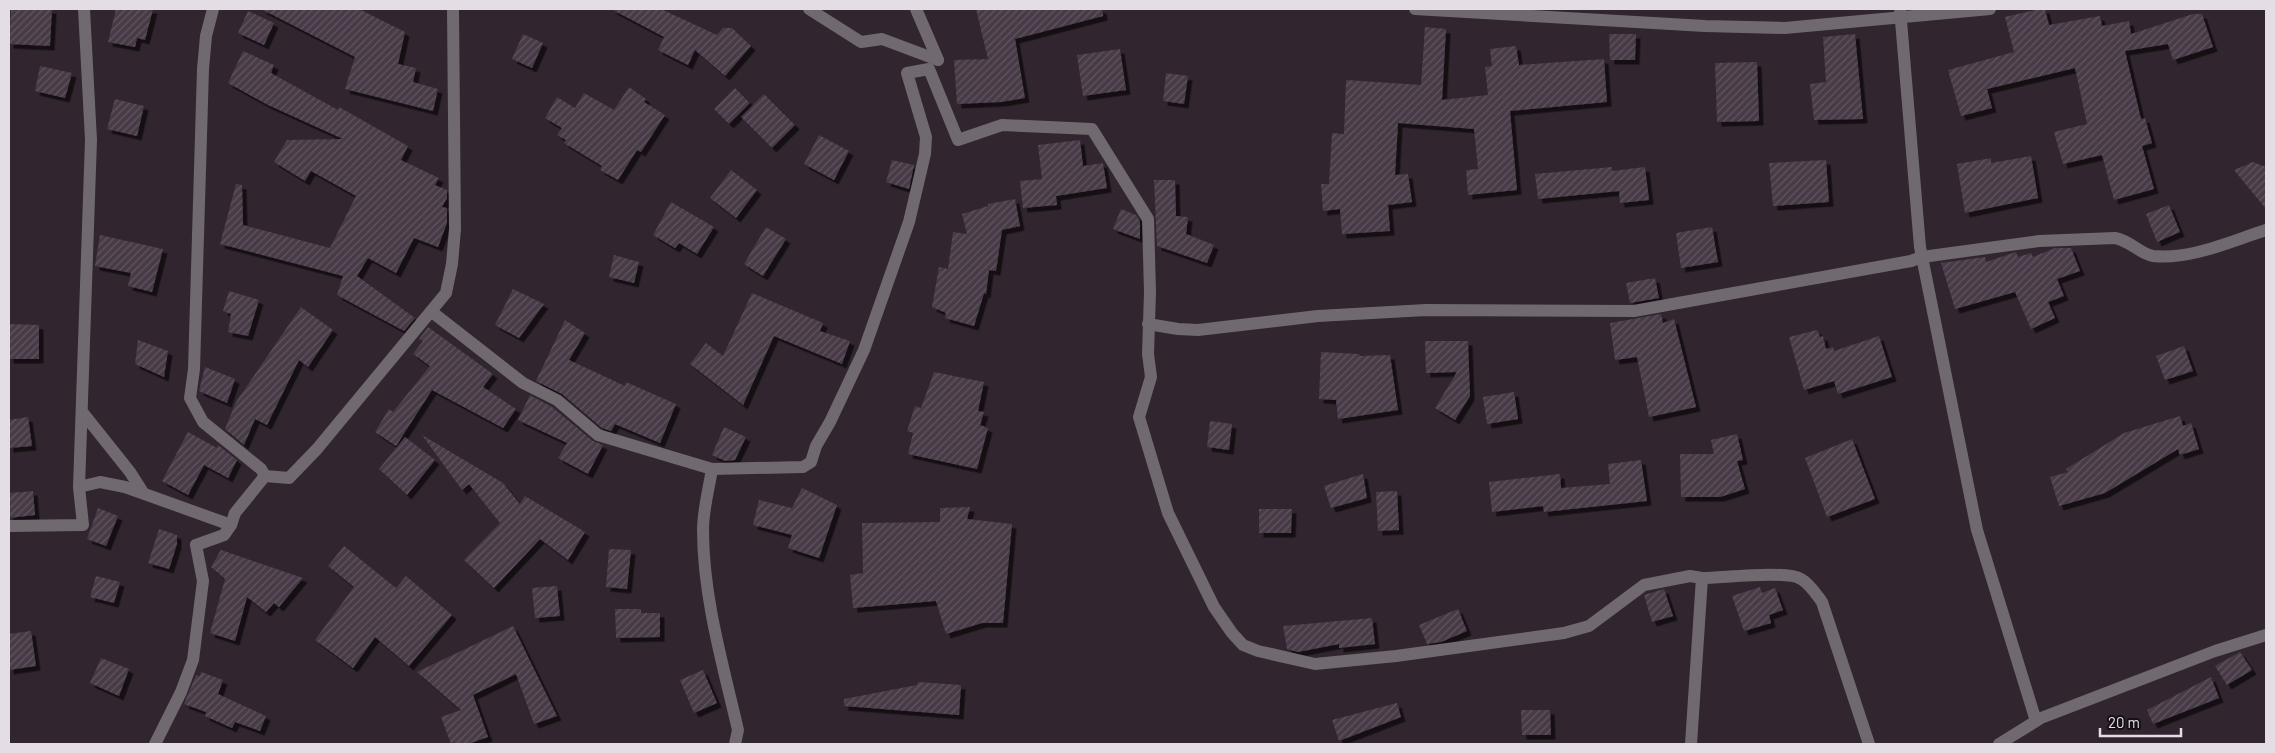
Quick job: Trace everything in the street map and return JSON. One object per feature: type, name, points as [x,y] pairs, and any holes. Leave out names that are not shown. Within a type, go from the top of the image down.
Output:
[{"type":"street","points":[[9,526],[83,525],[79,487],[91,140],[84,9]]},
{"type":"street","points":[[213,9],[206,36],[203,69],[194,369],[190,398],[203,422],[261,469],[265,476]]},
{"type":"street","points":[[265,476],[289,478],[317,449],[446,293],[452,264],[455,230],[453,9]]},
{"type":"street","points":[[809,9],[861,42],[882,39],[938,60],[916,9]]},
{"type":"street","points":[[1415,9],[1695,26],[1776,28],[1900,13],[1990,9]]},
{"type":"street","points":[[1900,13],[1917,230],[1922,257],[1977,530],[2036,721]]},
{"type":"street","points":[[432,312],[523,383],[557,400],[598,435],[712,469],[803,467],[811,462],[816,446],[830,422],[864,350],[909,222],[925,154],[926,137],[908,73],[929,69],[958,140],[1002,125],[1092,129],[1148,219],[1150,292],[1148,354],[1151,377],[1139,418],[1168,513],[1214,607],[1243,645],[1258,651],[1316,664],[1396,656],[1564,633],[1589,626],[1644,586],[1690,576],[1702,578],[1786,575],[1800,578],[1810,586],[1822,602],[1869,744]]},
{"type":"street","points":[[1148,324],[1198,330],[1328,315],[1426,310],[1634,311],[1911,261],[1922,257],[2039,240],[2115,238],[2126,240],[2151,256],[2173,256],[2187,254],[2266,230]]},
{"type":"street","points":[[83,413],[130,472],[142,491]]},
{"type":"street","points":[[712,469],[703,528],[706,568],[714,624],[738,730],[735,744]]},
{"type":"street","points":[[155,744],[181,692],[193,660],[203,581],[196,545],[224,535],[232,525],[235,512],[265,476]]},
{"type":"street","points":[[79,487],[100,482],[142,491],[232,525]]},
{"type":"street","points":[[1691,744],[1702,578]]},
{"type":"street","points":[[1999,744],[2036,721],[2215,650],[2266,635]]},
{"type":"building","points":[[11,9],[52,9],[50,46],[9,44]]},
{"type":"building","points":[[116,9],[153,9],[145,40],[137,38],[135,47],[108,42]]},
{"type":"building","points":[[261,9],[359,9],[405,32],[398,64],[416,68],[413,82],[438,89],[433,111],[345,89],[355,57]]},
{"type":"building","points":[[611,9],[661,9],[717,35],[723,28],[732,28],[751,46],[725,76],[695,50],[688,65],[658,50],[664,37]]},
{"type":"building","points":[[976,9],[1102,9],[1103,16],[1015,39],[1025,98],[1001,102],[957,104],[954,60],[988,59]]},
{"type":"building","points":[[2045,9],[2049,25],[2100,16],[2102,26],[2129,21],[2131,34],[2193,14],[2202,14],[2213,47],[2173,60],[2168,44],[2125,51],[2141,119],[2145,118],[2152,143],[2142,146],[2154,189],[2114,200],[2102,155],[2063,164],[2054,132],[2087,124],[2075,68],[1987,89],[1992,108],[1961,116],[1948,70],[2014,52],[2005,17]]},
{"type":"building","points":[[248,11],[274,23],[264,45],[238,33]]},
{"type":"building","points":[[1425,27],[1446,29],[1442,100],[1488,95],[1485,67],[1492,66],[1490,49],[1516,46],[1519,65],[1604,59],[1607,102],[1510,111],[1517,190],[1468,195],[1466,170],[1478,169],[1474,129],[1398,123],[1395,175],[1408,174],[1412,202],[1388,205],[1390,231],[1342,234],[1340,209],[1323,211],[1321,184],[1329,184],[1332,133],[1344,134],[1346,80],[1421,85]]},
{"type":"building","points":[[523,34],[543,43],[532,68],[512,59]]},
{"type":"building","points":[[1609,34],[1636,34],[1635,60],[1610,60]]},
{"type":"building","points":[[1855,34],[1863,119],[1814,120],[1810,84],[1826,82],[1823,37]]},
{"type":"building","points":[[1120,49],[1126,90],[1083,96],[1077,55]]},
{"type":"building","points":[[243,51],[274,65],[271,73],[338,110],[339,107],[408,146],[401,160],[439,178],[435,185],[447,190],[447,198],[442,207],[447,208],[447,223],[438,247],[414,238],[396,273],[368,258],[357,276],[415,318],[404,331],[337,295],[343,276],[220,244],[236,184],[242,185],[243,225],[330,248],[356,196],[311,171],[305,181],[274,162],[287,140],[343,139],[268,105],[228,83]]},
{"type":"building","points":[[1757,62],[1759,121],[1717,122],[1715,63]]},
{"type":"building","points":[[40,66],[72,73],[65,98],[35,91]]},
{"type":"building","points":[[1166,73],[1188,76],[1184,104],[1163,101]]},
{"type":"building","points":[[629,87],[646,99],[644,102],[665,115],[641,152],[637,150],[618,180],[600,170],[602,166],[564,143],[566,140],[557,135],[562,128],[545,118],[557,97],[575,108],[584,93],[614,110]]},
{"type":"building","points":[[735,88],[750,103],[729,124],[714,109]]},
{"type":"building","points":[[764,94],[795,125],[772,148],[741,117]]},
{"type":"building","points":[[115,99],[144,106],[137,136],[107,129]]},
{"type":"building","points":[[819,135],[849,151],[834,180],[804,164]]},
{"type":"building","points":[[1080,140],[1083,166],[1103,163],[1107,188],[1056,196],[1057,205],[1023,208],[1020,181],[1042,179],[1038,145]]},
{"type":"building","points":[[2031,156],[2038,198],[1965,213],[1957,164],[1991,158],[1991,163]]},
{"type":"building","points":[[892,160],[914,165],[909,189],[886,182]]},
{"type":"building","points":[[1826,160],[1829,202],[1773,206],[1769,163]]},
{"type":"building","points":[[2253,162],[2266,167],[2266,209],[2234,170]]},
{"type":"building","points":[[1612,167],[1612,171],[1645,167],[1649,200],[1620,203],[1619,191],[1538,199],[1535,174]]},
{"type":"building","points":[[731,170],[757,190],[736,218],[710,198]]},
{"type":"building","points":[[1154,180],[1175,180],[1176,216],[1188,217],[1186,234],[1214,245],[1207,263],[1157,246]]},
{"type":"building","points":[[1015,199],[1020,226],[1002,230],[996,271],[989,270],[986,294],[984,293],[974,326],[945,318],[946,313],[932,307],[939,267],[948,269],[953,232],[967,234],[962,214],[988,206],[988,204]]},
{"type":"building","points":[[671,202],[714,227],[697,254],[679,243],[675,248],[653,235]]},
{"type":"building","points":[[2169,205],[2180,232],[2157,242],[2146,214]]},
{"type":"building","points":[[1121,209],[1136,215],[1140,221],[1140,239],[1113,229]]},
{"type":"building","points":[[766,227],[786,239],[763,276],[744,264]]},
{"type":"building","points":[[1712,227],[1718,262],[1681,268],[1676,233]]},
{"type":"building","points":[[100,235],[163,249],[152,292],[128,286],[131,273],[95,266]]},
{"type":"building","points":[[2055,248],[2071,248],[2080,271],[2057,279],[2064,296],[2048,302],[2055,318],[2031,329],[2015,292],[1955,309],[1941,263],[1985,257],[1986,262],[2016,252],[2018,257],[2031,253],[2033,257]]},
{"type":"building","points":[[614,255],[639,262],[634,283],[609,277]]},
{"type":"building","points":[[1655,278],[1659,298],[1630,303],[1626,283]]},
{"type":"building","points":[[513,289],[544,304],[519,338],[495,325]]},
{"type":"building","points":[[229,291],[259,300],[248,336],[228,332],[231,314],[223,311]]},
{"type":"building","points":[[752,293],[823,323],[820,331],[850,341],[842,364],[774,336],[743,405],[690,364],[706,343],[723,356]]},
{"type":"building","points":[[301,307],[333,330],[308,367],[299,360],[267,425],[255,419],[244,445],[225,429],[236,402]]},
{"type":"building","points":[[1661,314],[1663,323],[1674,319],[1696,407],[1649,417],[1637,357],[1615,360],[1610,323]]},
{"type":"building","points":[[565,320],[585,333],[569,360],[625,386],[626,382],[676,404],[660,443],[615,424],[611,431],[602,428],[562,394],[536,381]]},
{"type":"building","points":[[9,324],[39,325],[39,359],[9,359]]},
{"type":"building","points":[[428,327],[493,374],[483,387],[516,409],[503,428],[432,390],[396,446],[375,432],[389,409],[393,412],[430,366],[413,354],[423,341],[419,339]]},
{"type":"building","points":[[1817,330],[1820,337],[1823,336],[1826,349],[1833,347],[1834,351],[1879,336],[1892,377],[1838,394],[1834,381],[1804,390],[1789,337]]},
{"type":"building","points":[[138,340],[168,351],[164,377],[135,364]]},
{"type":"building","points":[[1425,341],[1468,341],[1470,396],[1455,420],[1435,408],[1457,372],[1426,373]]},
{"type":"building","points":[[2184,346],[2193,371],[2165,380],[2156,356]]},
{"type":"building","points":[[1321,352],[1359,354],[1360,356],[1390,355],[1398,410],[1338,419],[1336,400],[1319,399]]},
{"type":"building","points":[[205,367],[235,379],[227,403],[199,391]]},
{"type":"building","points":[[934,372],[984,382],[978,411],[984,412],[980,425],[988,428],[977,469],[908,454],[913,433],[907,431],[915,406],[921,408]]},
{"type":"building","points":[[1514,392],[1518,419],[1487,424],[1483,397]]},
{"type":"building","points":[[530,395],[552,407],[593,441],[603,445],[588,474],[558,458],[567,443],[518,420]]},
{"type":"building","points":[[2180,416],[2183,426],[2191,423],[2199,449],[2180,455],[2178,449],[2105,493],[2059,506],[2050,477],[2068,472],[2066,469],[2124,433]]},
{"type":"building","points":[[28,417],[32,446],[9,448],[9,420]]},
{"type":"building","points":[[1210,421],[1232,424],[1229,450],[1207,447]]},
{"type":"building","points":[[724,427],[746,437],[735,460],[725,461],[712,455]]},
{"type":"building","points":[[188,432],[217,448],[218,445],[237,460],[228,478],[204,465],[188,495],[162,481]]},
{"type":"building","points":[[1737,434],[1743,460],[1737,461],[1745,489],[1720,497],[1681,497],[1680,454],[1714,454],[1711,440]]},
{"type":"building","points":[[422,435],[503,483],[520,504],[525,496],[585,532],[568,560],[540,539],[494,588],[464,560],[500,523],[469,484],[462,490]]},
{"type":"building","points":[[405,437],[435,460],[407,495],[379,469]]},
{"type":"building","points":[[1852,439],[1875,499],[1827,517],[1805,458]]},
{"type":"building","points":[[1641,460],[1647,501],[1544,512],[1543,506],[1492,512],[1489,482],[1560,474],[1561,488],[1610,484],[1608,464]]},
{"type":"building","points":[[1363,474],[1367,498],[1331,508],[1324,486]]},
{"type":"building","points":[[802,488],[837,505],[819,558],[788,548],[792,535],[753,525],[759,500],[792,508]]},
{"type":"building","points":[[33,491],[35,515],[9,518],[9,493]]},
{"type":"building","points":[[1397,491],[1399,530],[1378,531],[1376,492]]},
{"type":"building","points":[[970,507],[967,519],[1012,524],[1003,623],[982,623],[946,634],[936,601],[853,608],[850,575],[863,573],[862,523],[940,522],[940,508]]},
{"type":"building","points":[[98,508],[118,516],[106,546],[87,539]]},
{"type":"building","points":[[1259,509],[1292,509],[1291,533],[1259,533]]},
{"type":"building","points":[[159,529],[177,535],[177,544],[169,569],[148,563]]},
{"type":"building","points":[[344,546],[396,588],[406,576],[452,615],[409,666],[375,637],[353,668],[315,640],[354,587],[328,566]]},
{"type":"building","points":[[609,549],[631,550],[627,589],[606,587]]},
{"type":"building","points":[[221,550],[303,578],[279,607],[274,603],[266,612],[247,597],[235,641],[210,633],[225,579],[211,567]]},
{"type":"building","points":[[96,576],[120,582],[114,603],[90,597]]},
{"type":"building","points":[[557,586],[560,616],[535,618],[532,588]]},
{"type":"building","points":[[1760,587],[1762,593],[1775,588],[1783,610],[1769,615],[1771,623],[1744,631],[1732,596]]},
{"type":"building","points":[[1664,589],[1673,616],[1652,622],[1644,595]]},
{"type":"building","points":[[615,609],[641,609],[641,613],[660,613],[660,637],[616,638]]},
{"type":"building","points":[[1458,609],[1467,631],[1441,642],[1427,644],[1419,625]]},
{"type":"building","points":[[1372,618],[1375,644],[1339,648],[1339,644],[1298,652],[1287,649],[1283,626]]},
{"type":"building","points":[[513,626],[557,716],[534,724],[516,674],[473,695],[488,737],[468,744],[451,744],[441,717],[461,710],[417,672]]},
{"type":"building","points":[[31,631],[36,666],[9,670],[9,634]]},
{"type":"building","points":[[2240,652],[2252,670],[2227,685],[2215,666]]},
{"type":"building","points":[[101,658],[129,669],[119,696],[90,683]]},
{"type":"building","points":[[703,670],[717,703],[694,713],[680,680]]},
{"type":"building","points":[[201,672],[223,680],[218,694],[266,716],[260,731],[235,722],[232,728],[205,716],[206,712],[184,704],[196,675],[200,676]]},
{"type":"building","points":[[2211,677],[2219,698],[2153,724],[2147,710]]},
{"type":"building","points":[[918,682],[961,685],[959,715],[844,706],[844,699],[917,685]]},
{"type":"building","points":[[1397,703],[1401,717],[1339,741],[1332,720]]},
{"type":"building","points":[[1521,710],[1550,710],[1551,735],[1522,735]]}]
